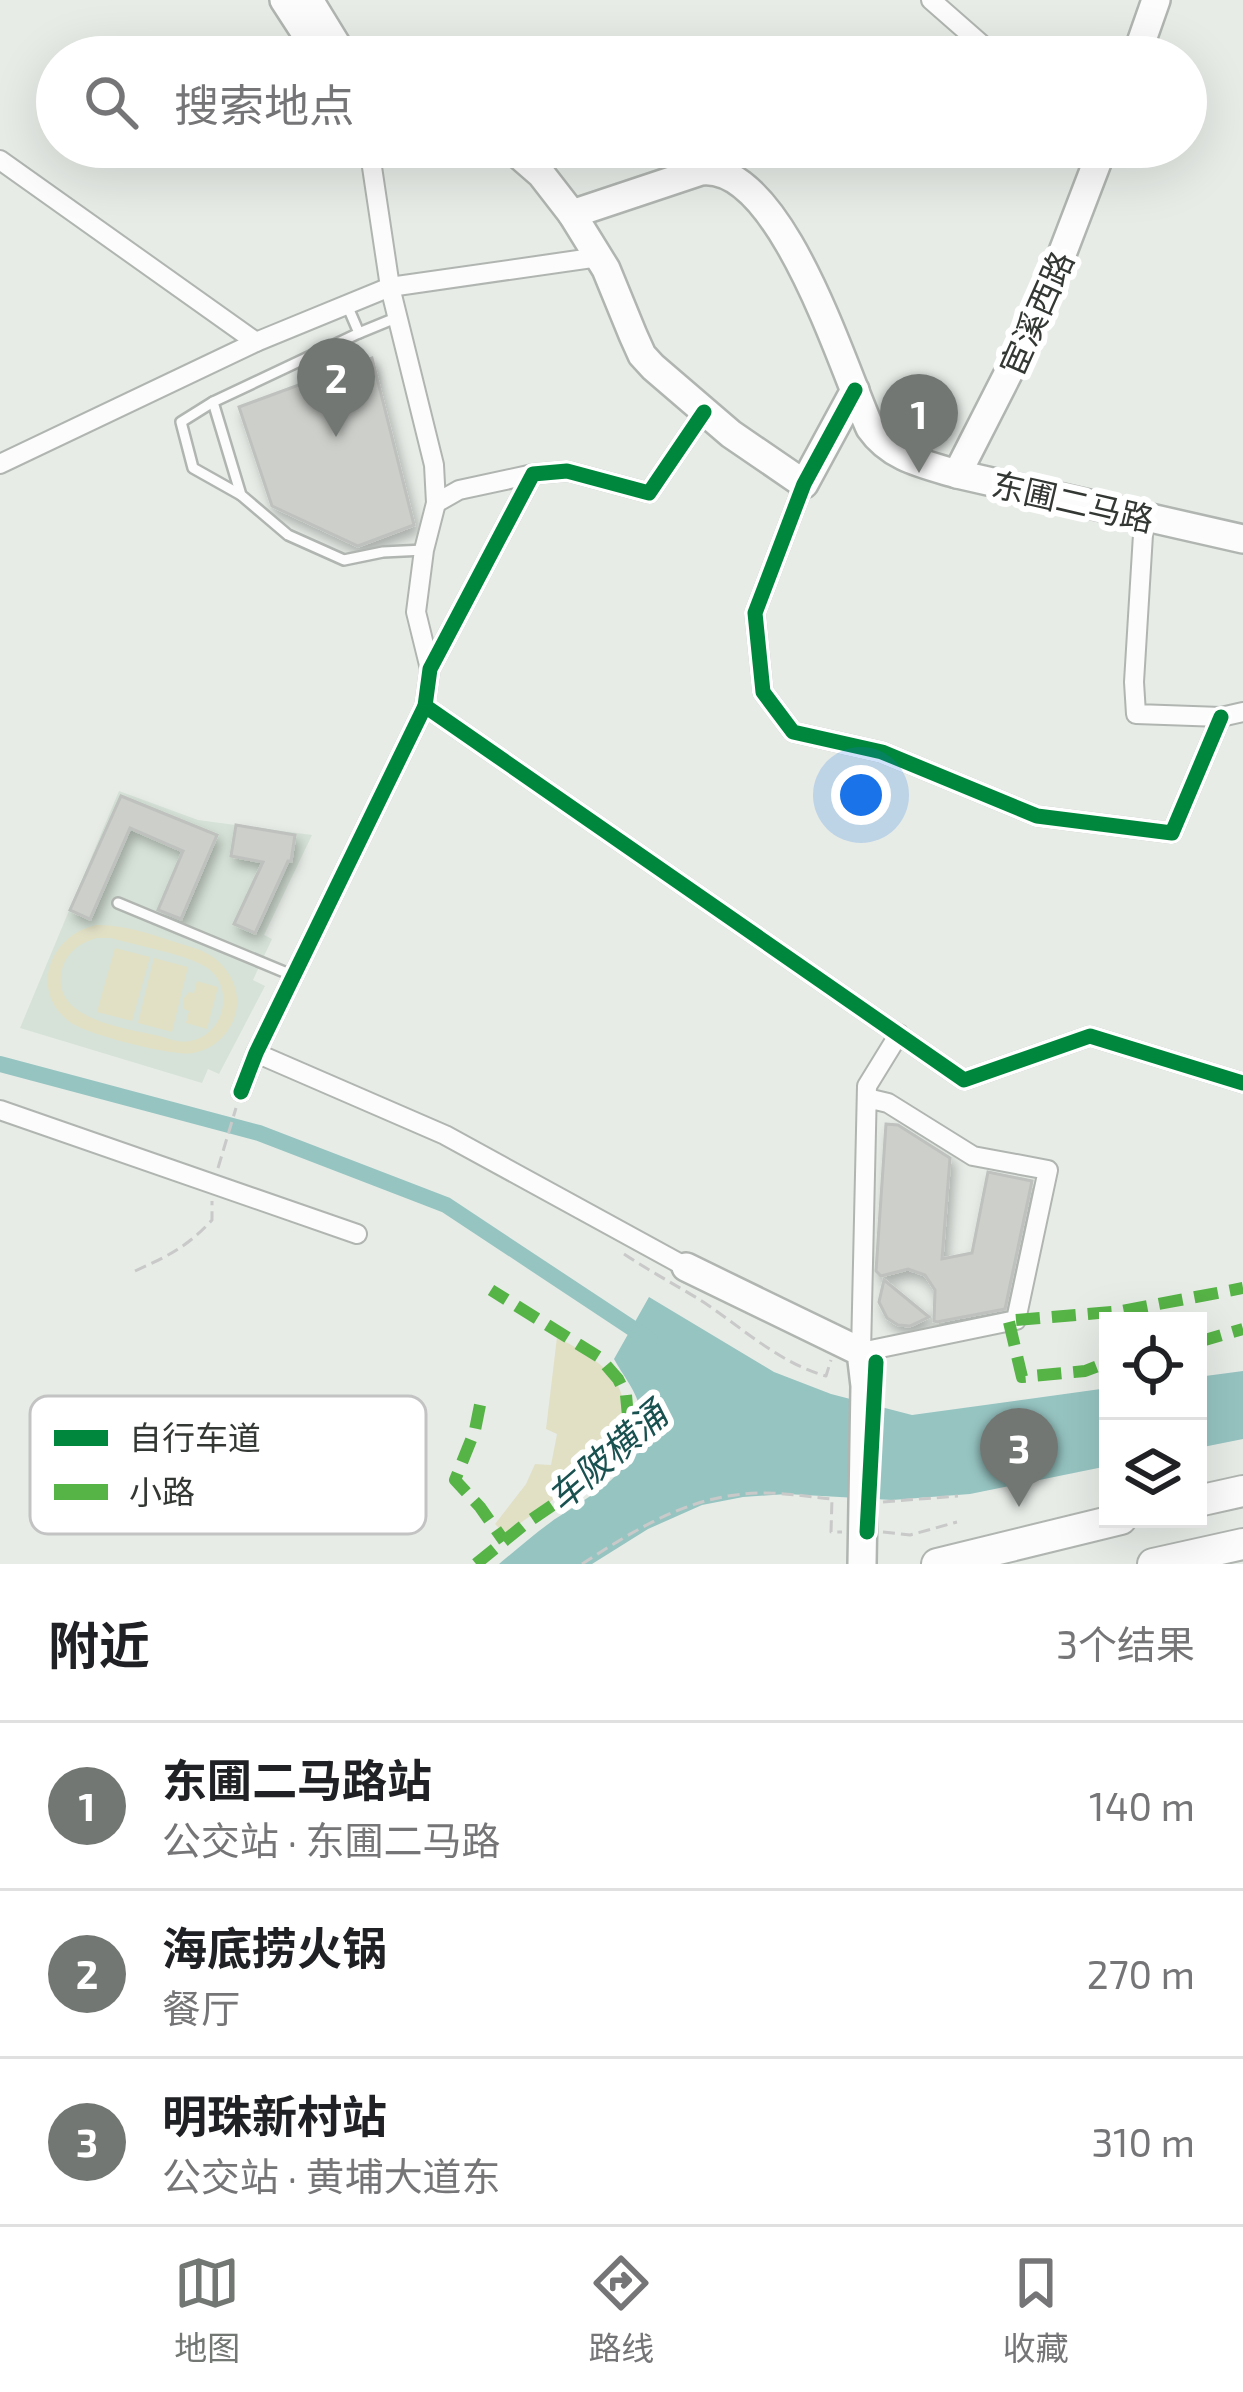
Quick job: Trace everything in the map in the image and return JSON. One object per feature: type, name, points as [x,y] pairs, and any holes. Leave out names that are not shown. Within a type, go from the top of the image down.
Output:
[{"type":"main road","points":[[1207,1499],[1243,1491]]},
{"type":"main road","points":[[937,1564],[1099,1524]]},
{"type":"main road","points":[[1153,1564],[1243,1544]]},
{"type":"street","points":[[284,0],[307,36]]},
{"type":"street","points":[[309,0],[331,36]]},
{"type":"street","points":[[931,0],[972,36]]},
{"type":"street","points":[[1143,36],[1156,0]]},
{"type":"street","points":[[0,160],[256,341]]},
{"type":"street","points":[[372,168],[390,287],[434,465],[436,503],[416,612],[430,669]]},
{"type":"street","points":[[534,168],[599,257],[642,355],[704,412],[804,484]]},
{"type":"street","name":"宦溪西路","points":[[957,473],[1040,309],[1095,168]]},
{"type":"street","name":"东圃二马路","points":[[572,214],[701,171],[713,170],[736,180],[796,254],[880,443],[907,458],[957,473],[1243,539]]},
{"type":"street","points":[[0,464],[256,341],[390,287],[599,257]]},
{"type":"street","points":[[855,390],[804,484],[754,613],[763,692],[793,732],[882,752],[1037,816],[1172,833],[1220,717]]},
{"type":"street","points":[[436,503],[460,490],[567,471],[649,493],[704,412]]},
{"type":"street","points":[[241,1093],[256,1053],[425,706],[430,669],[533,474]]},
{"type":"street","points":[[1144,518],[1136,714],[1220,717],[1243,712]]},
{"type":"street","points":[[425,706],[964,1080],[1090,1036],[1243,1083]]},
{"type":"street","points":[[862,1564],[862,1532],[872,1501],[861,1352],[866,1098],[867,1086],[899,1034]]},
{"type":"street","points":[[256,1053],[446,1135],[686,1267],[861,1352],[1016,1320],[1048,1170],[973,1156],[887,1103],[866,1098]]},
{"type":"street","points":[[0,1110],[216,1174],[357,1234]]},
{"type":"lane","points":[[347,305],[358,333]]},
{"type":"lane","points":[[398,317],[213,402],[181,422],[194,468],[241,495],[288,535],[344,560],[424,550]]},
{"type":"lane","points":[[213,402],[241,495]]},
{"type":"lane","points":[[118,903],[294,976]]},
{"type":"path","points":[[135,1271],[178,1252],[212,1220],[216,1174],[241,1093]]},
{"type":"path","points":[[622,1252],[806,1370],[826,1376],[832,1353]]},
{"type":"path","points":[[582,1564],[641,1526],[709,1499],[735,1494],[771,1492],[832,1499],[831,1532],[910,1535],[957,1522]]},
{"type":"path","points":[[872,1501],[958,1496]]},
{"type":"shaded area","points":[[119,791],[198,820],[312,835],[264,935],[272,939],[253,980],[265,986],[219,1074],[208,1069],[202,1083],[20,1028]]},
{"type":"green space","points":[[96,925],[133,929],[217,960],[236,991],[235,1015],[227,1032],[210,1047],[183,1053],[110,1038],[70,1022],[57,1009],[48,980],[56,952],[80,931]],"holes":[[[111,938],[209,969],[222,988],[223,999],[211,1030],[180,1041],[111,1025],[78,1010],[61,984],[63,966],[72,951],[86,942]]]},
{"type":"green space","points":[[115,948],[150,957],[132,1021],[97,1012]]},
{"type":"green space","points":[[154,958],[188,967],[172,1032],[138,1023]]},
{"type":"green space","points":[[197,981],[218,987],[207,1029],[186,1023],[189,1011],[184,1009],[184,998],[194,993]]},
{"type":"green space","points":[[557,1337],[604,1368],[621,1392],[623,1416],[596,1463],[505,1534],[495,1524],[526,1484],[535,1464],[551,1465],[557,1434],[546,1429]]},
{"type":"water","points":[[649,1297],[774,1372],[831,1394],[912,1415],[1099,1389],[1099,1468],[970,1494],[892,1500],[787,1494],[743,1497],[702,1505],[648,1529],[592,1564],[499,1564],[599,1490],[635,1449],[639,1404],[614,1359]]},
{"type":"water","points":[[1243,1371],[1243,1439],[1207,1446],[1207,1376]]},
{"type":"building","points":[[372,358],[414,525],[358,546],[272,506],[239,407]]},
{"type":"building","points":[[121,796],[217,835],[181,919],[158,910],[183,851],[130,828],[90,919],[70,910]]},
{"type":"building","points":[[236,825],[295,835],[291,861],[255,933],[234,924],[263,862],[231,856]]},
{"type":"building","points":[[886,1124],[898,1125],[950,1158],[942,1259],[972,1253],[988,1172],[1032,1181],[1005,1309],[937,1322],[935,1290],[925,1275],[908,1269],[881,1276],[876,1271]]},
{"type":"building","points":[[884,1280],[929,1317],[910,1326],[887,1318],[879,1302]]},
{"type":"waterway","points":[[0,1064],[259,1133],[446,1205],[650,1340]]},
{"type":"marked path","points":[[1016,1320],[1122,1311],[1243,1288]]},
{"type":"marked path","points":[[476,1564],[607,1468],[628,1416],[626,1395],[599,1357],[491,1290]]},
{"type":"marked path","points":[[1009,1322],[1022,1377],[1099,1366]]},
{"type":"marked path","points":[[1207,1339],[1243,1329]]},
{"type":"marked path","points":[[480,1405],[455,1480],[504,1541]]},
{"type":"cycle path","points":[[855,390],[804,484],[755,613],[763,692],[793,732],[882,752],[1037,816],[1172,833],[1221,717]]},
{"type":"cycle path","points":[[241,1092],[425,706],[430,669],[533,474],[567,471],[649,493],[704,412]]},
{"type":"cycle path","points":[[425,706],[964,1080],[1090,1036],[1243,1083]]},
{"type":"cycle path","points":[[867,1532],[876,1362]]},
{"type":"place","name":"海底捞火锅","points":[[336,437]]},
{"type":"place","name":"东圃二马路站","points":[[919,473]]},
{"type":"place","name":"明珠新村站","points":[[1019,1507]]},
{"type":"water label","name":"车陂横涌","points":[[606,1455]]}]
